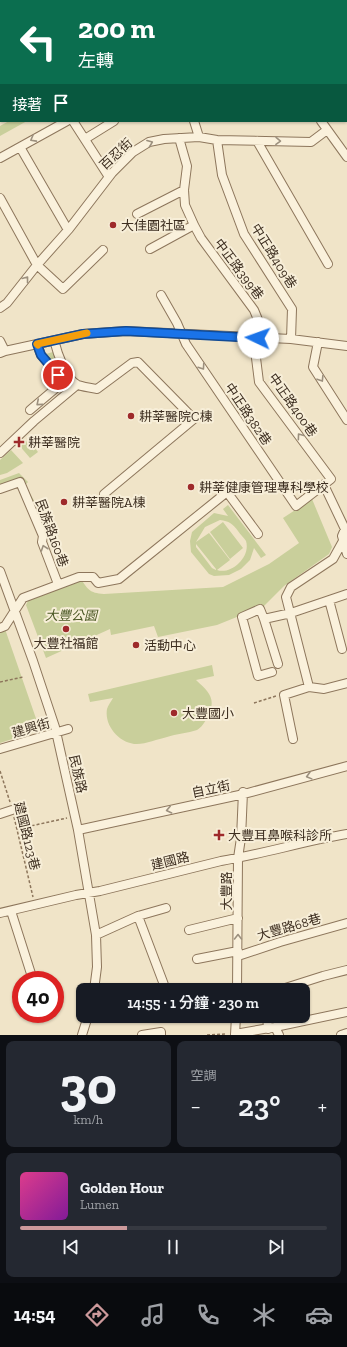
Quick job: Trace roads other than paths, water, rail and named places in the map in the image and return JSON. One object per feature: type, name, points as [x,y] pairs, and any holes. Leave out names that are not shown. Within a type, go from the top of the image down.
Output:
[{"type":"street","points":[[0,158],[64,122]]},
{"type":"street","points":[[74,122],[109,177]]},
{"type":"street","points":[[85,139],[112,122]]},
{"type":"street","points":[[194,122],[199,137]]},
{"type":"street","points":[[322,122],[347,157]]},
{"type":"street","name":"百忍街","points":[[0,308],[7,303],[37,265],[68,230],[109,177],[132,152],[149,142],[164,139],[199,137],[217,140],[310,142],[328,130]]},
{"type":"street","name":"中正路399巷","points":[[179,138],[187,166],[184,190],[186,205],[201,238],[254,310],[261,327],[258,338]]},
{"type":"street","name":"中正路409巷","points":[[217,140],[222,175],[244,234],[292,309],[291,339]]},
{"type":"street","points":[[257,141],[328,264]]},
{"type":"street","points":[[20,147],[68,230]]},
{"type":"street","points":[[137,214],[184,190]]},
{"type":"street","points":[[0,198],[37,265],[63,289],[103,250]]},
{"type":"street","points":[[150,249],[194,225]]},
{"type":"street","name":"中正路382巷","points":[[161,295],[186,344],[296,506],[324,485]]},
{"type":"street","points":[[0,342],[2,352],[83,334],[126,331],[291,339],[347,346]]},
{"type":"street","name":"中正路400巷","points":[[258,338],[255,350],[259,382],[331,479],[324,485]]},
{"type":"street","points":[[54,340],[57,351],[69,377],[77,385],[97,389],[132,363],[138,362],[194,419],[104,494]]},
{"type":"street","points":[[318,342],[313,367],[347,420]]},
{"type":"street","points":[[37,344],[41,355],[58,375],[69,377]]},
{"type":"street","points":[[30,410],[69,377]]},
{"type":"street","points":[[0,453],[34,421],[77,385]]},
{"type":"street","name":"民族路160巷","points":[[0,489],[20,482],[43,536],[42,542],[58,584],[23,598],[5,626],[0,628]]},
{"type":"street","points":[[324,485],[345,529],[342,536],[345,540],[347,554]]},
{"type":"street","points":[[58,584],[79,577],[92,576],[98,583],[119,579],[227,492],[258,534]]},
{"type":"street","points":[[309,688],[286,597],[291,588],[333,559],[345,540]]},
{"type":"street","name":"民族路","points":[[0,571],[33,661],[56,734],[78,830],[96,935],[97,967],[95,983]]},
{"type":"street","points":[[264,619],[291,613],[347,594]]},
{"type":"street","points":[[329,600],[342,649]]},
{"type":"street","points":[[272,672],[258,676],[242,617],[260,610],[278,664]]},
{"type":"street","points":[[293,739],[284,695],[309,688],[324,689],[347,683]]},
{"type":"street","name":"建興街","points":[[0,749],[56,734],[68,729]]},
{"type":"street","name":"自立街","points":[[78,830],[244,793],[347,766]]},
{"type":"street","name":"大豐路","points":[[237,983],[238,858],[244,793]]},
{"type":"street","points":[[0,814],[12,810]]},
{"type":"street","name":"建國路","points":[[0,913],[76,895],[89,894],[194,867],[316,839],[347,834]]},
{"type":"street","points":[[96,935],[138,916],[166,908]]},
{"type":"street","points":[[11,911],[30,971]]},
{"type":"street","points":[[138,916],[163,983]]},
{"type":"street","points":[[189,930],[238,918]]},
{"type":"street","name":"大豐路68巷","points":[[196,959],[238,953],[347,923]]},
{"type":"street","points":[[307,983],[323,976],[347,970]]},
{"type":"street","points":[[310,1015],[347,1012]]},
{"type":"street","points":[[82,1035],[86,1023]]},
{"type":"street","points":[[236,1023],[235,1034],[274,1030],[289,1023]]},
{"type":"street","points":[[142,1035],[161,1032],[161,1035]]},
{"type":"street","points":[[341,1035],[347,1033]]},
{"type":"place","name":"大佳園社區","points":[[113,225]]},
{"type":"place","name":"耕莘醫院C棟","points":[[131,416]]},
{"type":"place","name":"耕莘醫院","points":[[19,442]]},
{"type":"place","name":"耕莘健康管理專科學校","points":[[191,487]]},
{"type":"place","name":"耕莘醫院A棟","points":[[64,502]]},
{"type":"place","name":"大豐社福館","points":[[66,629]]},
{"type":"place","name":"活動中心","points":[[136,645]]},
{"type":"place","name":"大豐國小","points":[[174,713]]},
{"type":"place","name":"大豐耳鼻喉科診所","points":[[219,835]]},
{"type":"park label","name":"大豐公園","points":[[71,615]]}]
